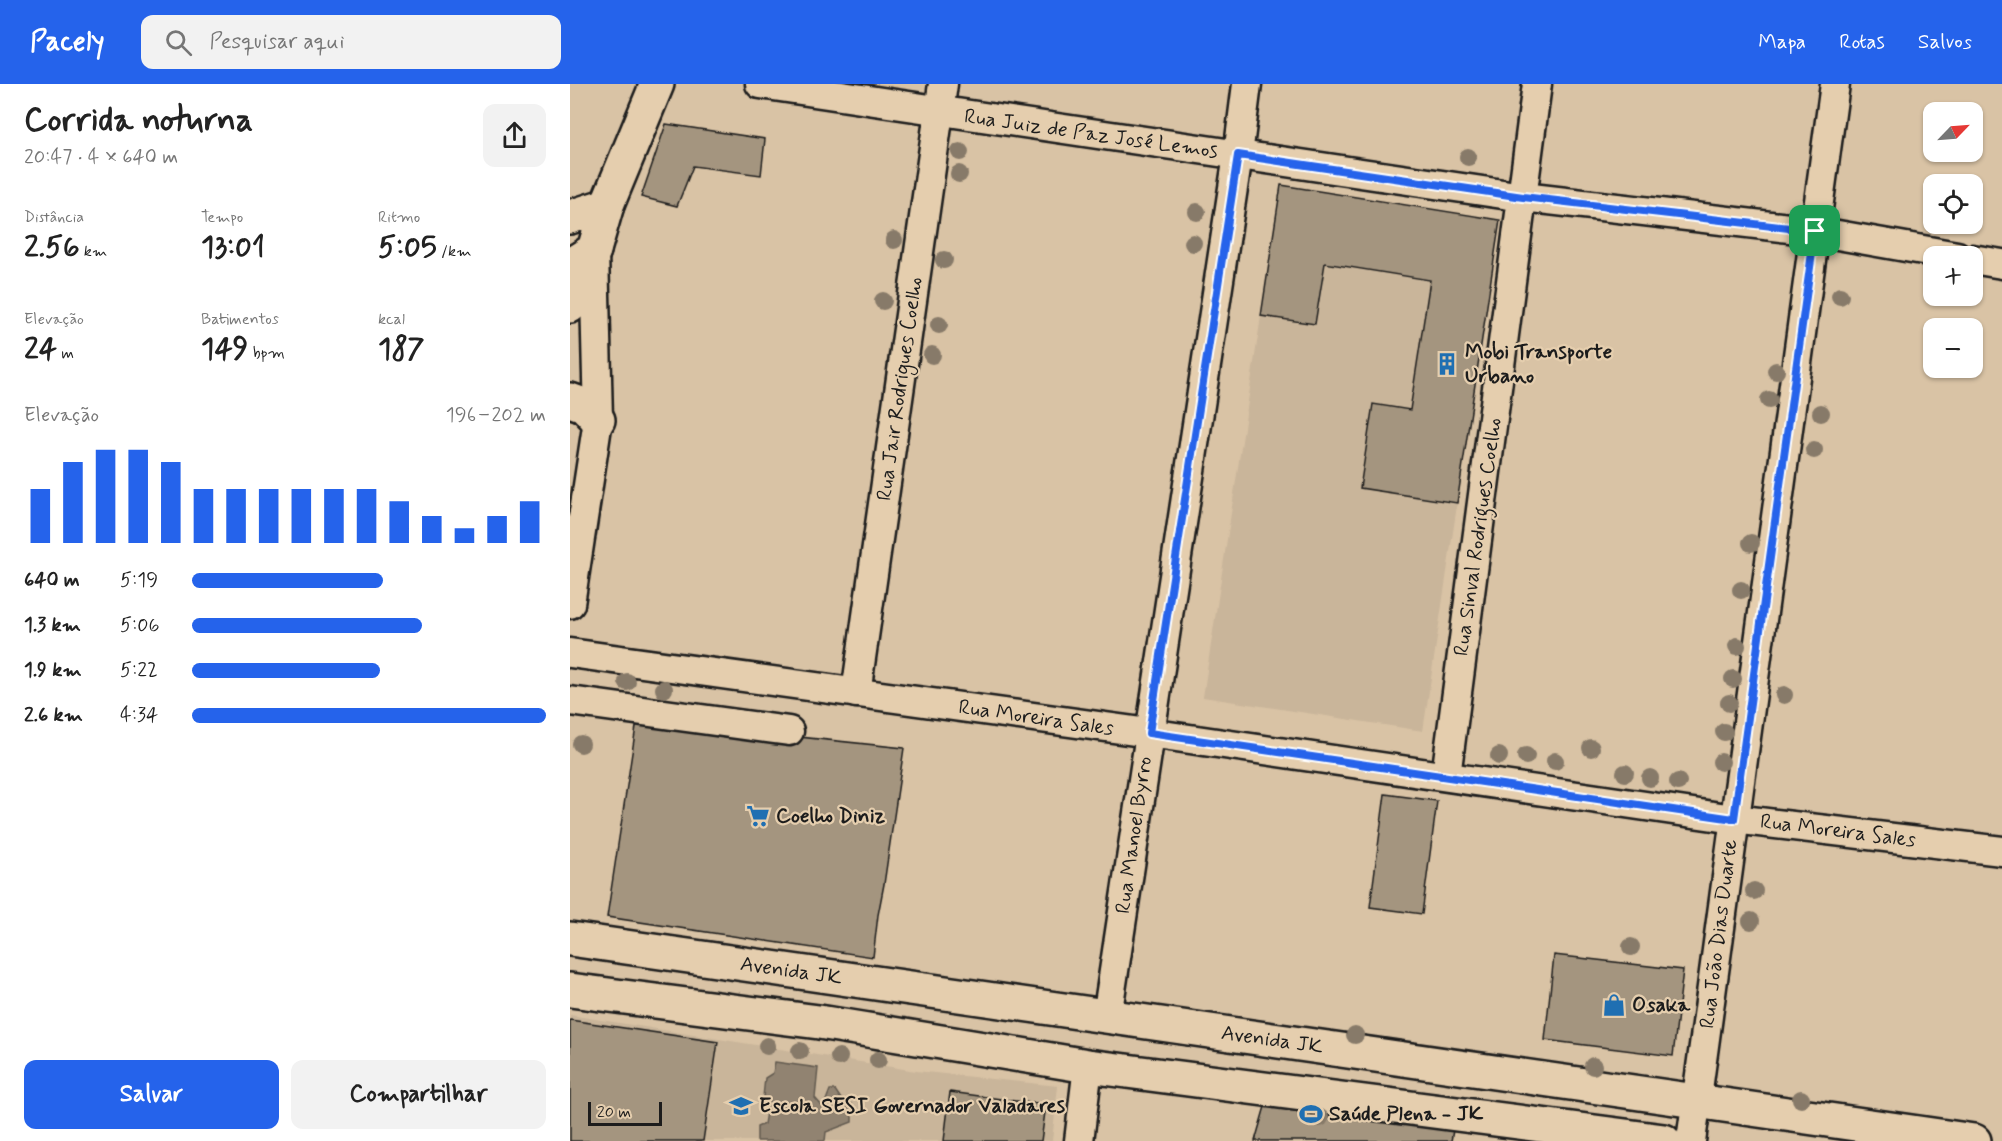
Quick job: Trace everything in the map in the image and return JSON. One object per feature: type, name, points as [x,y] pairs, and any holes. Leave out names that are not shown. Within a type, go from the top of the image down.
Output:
[{"type":"main road","points":[[570,306],[582,257],[607,205],[657,84]]},
{"type":"main road","points":[[570,216],[607,205]]},
{"type":"main road","points":[[570,400],[584,405],[598,420]]},
{"type":"main road","name":"Avenida JK","points":[[570,939],[1974,1141]]},
{"type":"main road","points":[[570,990],[819,1022],[1088,1066],[1664,1141]]},
{"type":"street","name":"Rua Juiz de Paz José Lemos","points":[[760,84],[941,98],[1238,155],[1523,197],[1815,231],[1923,250]]},
{"type":"street","name":"Rua Manoel Byrro","points":[[1107,1017],[1247,84]]},
{"type":"street","name":"Rua Sinval Rodrigues Coelho","points":[[1446,776],[1537,84]]},
{"type":"street","name":"Rua João Dias Duarte","points":[[1691,1141],[1835,84]]},
{"type":"street","name":"Rua Jair Rodrigues Coelho","points":[[856,693],[941,98]]},
{"type":"street","points":[[570,604],[598,420],[582,257]]},
{"type":"street","points":[[1983,261],[2002,264]]},
{"type":"street","name":"Rua Moreira Sales","points":[[570,653],[1149,733],[1734,819],[2002,851]]},
{"type":"street","points":[[570,701],[789,731]]},
{"type":"street","points":[[1079,1141],[1088,1066]]},
{"type":"shaded area","points":[[1281,185],[1500,220],[1423,731],[1203,697]]},
{"type":"shaded area","name":"Escola SESI Governador Valadares","points":[[570,1015],[916,1071],[1058,1086],[1052,1141],[570,1141]]},
{"type":"shaded area","points":[[775,1062],[818,1068],[815,1098],[822,1106],[830,1090],[835,1090],[841,1099],[852,1104],[852,1122],[826,1132],[825,1141],[757,1141],[757,1127],[764,1124],[768,1100],[763,1097],[765,1078],[773,1073]]},
{"type":"building","points":[[666,124],[765,139],[761,175],[693,166],[677,206],[641,197]]},
{"type":"building","name":"Mobi Transporte Urbano","points":[[1281,185],[1500,220],[1457,503],[1360,488],[1373,404],[1410,410],[1430,280],[1325,263],[1315,324],[1261,316]]},
{"type":"building","name":"Coelho Diniz","points":[[637,720],[904,748],[873,957],[607,917]]},
{"type":"building","points":[[1385,794],[1437,801],[1422,914],[1370,907]]},
{"type":"building","name":"Osaka","points":[[1554,955],[1683,970],[1673,1056],[1545,1040]]},
{"type":"building","points":[[570,1020],[718,1042],[703,1141],[570,1141]]},
{"type":"building","points":[[950,1092],[1046,1105],[1041,1141],[944,1141]]},
{"type":"building","name":"Saúde Plena - JK","points":[[1266,1103],[1454,1125],[1451,1141],[1255,1141]]},
{"type":"place","name":"Mobi Transporte Urbano","points":[[1447,364]]},
{"type":"place","name":"Coelho Diniz","points":[[758,816]]},
{"type":"place","name":"Osaka","points":[[1614,1005]]},
{"type":"place","name":"Escola SESI Governador Valadares","points":[[741,1106]]},
{"type":"place","name":"Saúde Plena - JK","points":[[1311,1114]]},
{"type":"route","points":[[1238,155],[1523,197],[1815,231],[1734,819],[1149,733],[1238,155]]}]
